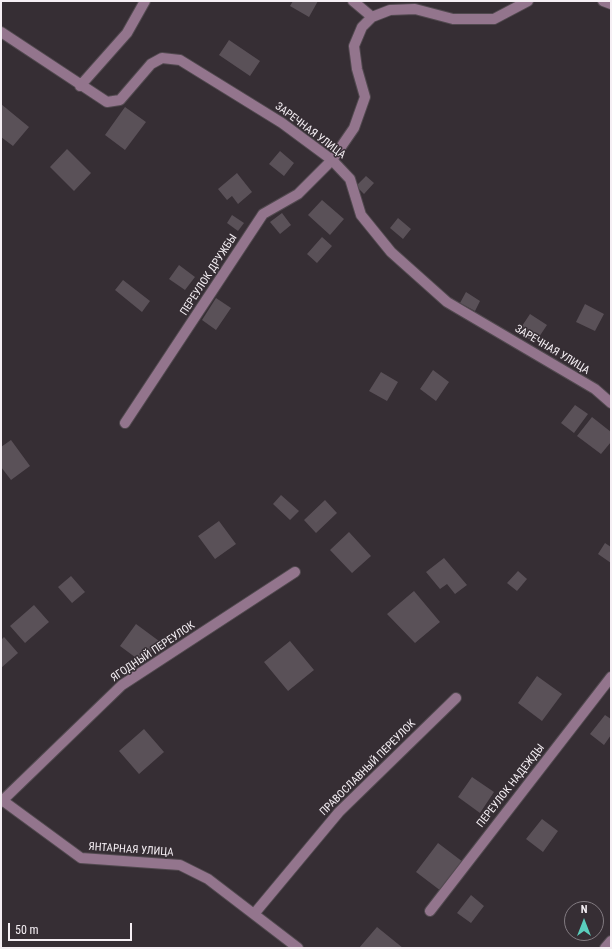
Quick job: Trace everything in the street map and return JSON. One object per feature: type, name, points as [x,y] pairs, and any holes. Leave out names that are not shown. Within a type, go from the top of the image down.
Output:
[{"type":"street","points":[[80,86],[127,33],[145,1]]},
{"type":"street","points":[[353,1],[372,17],[390,10],[416,9],[453,19],[494,19],[528,1]]},
{"type":"street","points":[[603,1],[611,4]]},
{"type":"street","name":"ПЕРЕУЛОК ДРУЖБЫ","points":[[125,423],[263,214],[298,194],[332,160],[354,128],[365,97],[357,68],[354,46],[362,27],[372,17]]},
{"type":"street","name":"ЗАРЕЧНАЯ УЛИЦА","points":[[1,32],[80,86],[107,102],[120,100],[151,64],[162,58],[180,60],[282,123],[332,160],[350,179],[360,214],[391,252],[447,302],[595,389],[611,403]]},
{"type":"street","name":"ЯГОДНЫЙ ПЕРЕУЛОК","points":[[1,801],[122,685],[295,572]]},
{"type":"street","name":"ПЕРЕУЛОК НАДЕЖДЫ","points":[[430,911],[611,677]]},
{"type":"street","name":"ПРАВОСЛАВНЫЙ ПЕРЕУЛОК","points":[[254,914],[339,812],[456,698]]},
{"type":"street","name":"ЯНТАРНАЯ УЛИЦА","points":[[1,801],[81,858],[180,865],[208,879],[298,948]]},
{"type":"street","points":[[605,948],[611,941]]},
{"type":"building","points":[[293,1],[318,1],[309,17],[290,6]]},
{"type":"building","points":[[229,40],[260,61],[250,76],[219,55]]},
{"type":"building","points":[[1,104],[29,127],[13,146],[1,137]]},
{"type":"building","points":[[125,107],[146,122],[125,150],[105,135]]},
{"type":"building","points":[[67,149],[91,173],[74,191],[50,167]]},
{"type":"building","points":[[280,151],[294,163],[284,176],[269,164]]},
{"type":"building","points":[[237,173],[252,192],[238,204],[232,196],[227,200],[218,189]]},
{"type":"building","points":[[366,176],[374,183],[364,194],[356,186]]},
{"type":"building","points":[[322,200],[344,219],[330,235],[308,215]]},
{"type":"building","points":[[282,213],[291,225],[280,234],[270,222]]},
{"type":"building","points":[[232,215],[244,223],[238,231],[227,223]]},
{"type":"building","points":[[398,218],[411,229],[403,239],[390,228]]},
{"type":"building","points":[[322,237],[332,246],[317,263],[307,254]]},
{"type":"building","points":[[179,265],[195,277],[185,290],[169,279]]},
{"type":"building","points":[[123,280],[150,301],[142,312],[115,290]]},
{"type":"building","points":[[466,292],[480,301],[475,311],[460,303]]},
{"type":"building","points":[[216,298],[231,308],[216,330],[202,320]]},
{"type":"building","points":[[585,304],[604,314],[595,331],[576,322]]},
{"type":"building","points":[[530,314],[547,325],[535,343],[518,332]]},
{"type":"building","points":[[433,370],[449,382],[436,401],[420,389]]},
{"type":"building","points":[[381,372],[398,382],[387,401],[369,391]]},
{"type":"building","points":[[575,405],[588,414],[574,433],[561,423]]},
{"type":"building","points":[[592,417],[611,432],[611,442],[601,454],[577,436]]},
{"type":"building","points":[[11,440],[30,466],[11,480],[1,467],[1,447]]},
{"type":"building","points":[[281,495],[299,511],[290,520],[273,504]]},
{"type":"building","points":[[325,500],[337,513],[316,533],[304,520]]},
{"type":"building","points":[[219,521],[236,544],[215,559],[198,536]]},
{"type":"building","points":[[349,532],[371,556],[352,573],[330,550]]},
{"type":"building","points":[[605,543],[611,547],[611,563],[598,554]]},
{"type":"building","points":[[444,558],[467,585],[455,594],[447,584],[440,589],[426,572]]},
{"type":"building","points":[[518,571],[527,579],[517,591],[507,583]]},
{"type":"building","points":[[71,576],[85,592],[72,603],[58,587]]},
{"type":"building","points":[[414,591],[440,622],[415,643],[387,614]]},
{"type":"building","points":[[34,605],[49,622],[25,643],[10,626]]},
{"type":"building","points":[[136,624],[159,641],[143,663],[120,646]]},
{"type":"building","points":[[4,637],[18,653],[1,668],[1,640]]},
{"type":"building","points":[[290,641],[314,670],[288,691],[264,662]]},
{"type":"building","points":[[537,676],[562,694],[542,721],[518,703]]},
{"type":"building","points":[[605,715],[611,719],[611,735],[604,745],[590,734]]},
{"type":"building","points":[[144,729],[164,752],[139,774],[119,751]]},
{"type":"building","points":[[472,777],[494,792],[480,813],[458,797]]},
{"type":"building","points":[[542,819],[558,831],[543,852],[526,839]]},
{"type":"building","points":[[438,843],[463,862],[441,891],[416,872]]},
{"type":"building","points":[[471,895],[484,906],[471,923],[457,913]]},
{"type":"building","points":[[377,927],[403,948],[359,948]]}]
